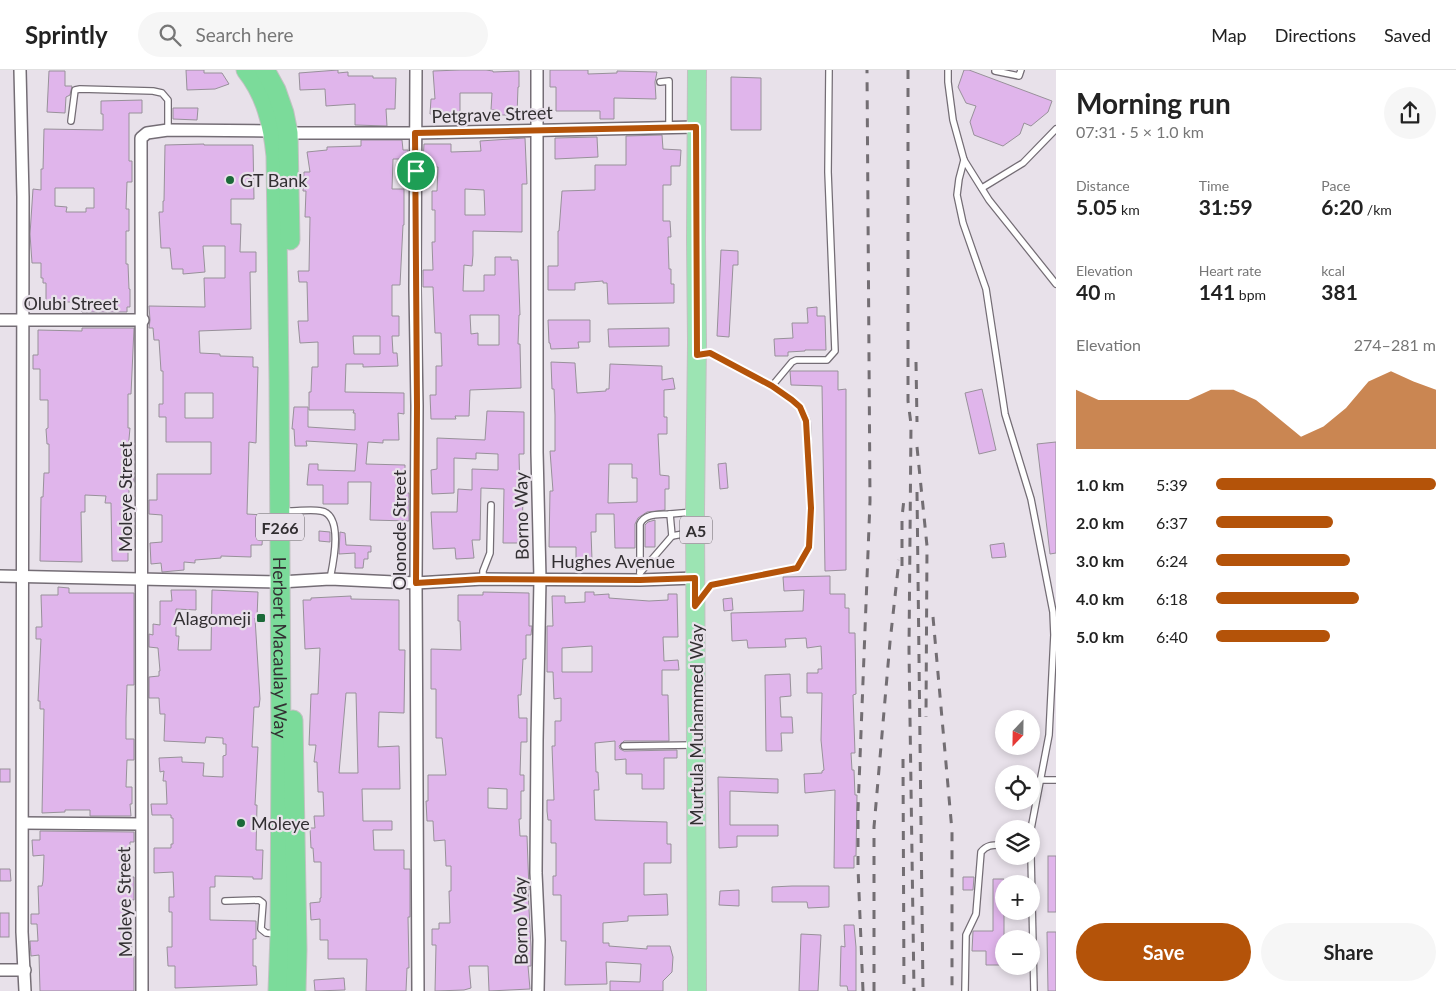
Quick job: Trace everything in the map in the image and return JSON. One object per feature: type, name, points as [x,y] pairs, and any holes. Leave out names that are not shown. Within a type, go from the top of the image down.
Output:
[{"type":"highway","name":"Herbert Macaulay Way","points":[[246,70],[260,90],[267,108],[281,132],[290,210],[290,511],[272,909],[280,934],[278,991]]},
{"type":"highway","name":"Herbert Macaulay Way","points":[[265,70],[276,90],[284,113],[276,156],[297,949],[296,991]]},
{"type":"main road","name":"Murtula Muhammed Way","points":[[697,70],[695,512],[697,991]]},
{"type":"street","points":[[20,70],[23,197],[22,932],[25,991]]},
{"type":"street","name":"Olonode Street","points":[[416,70],[418,991]]},
{"type":"street","name":"Borno Way","points":[[537,70],[536,443],[540,579],[536,749],[538,991]]},
{"type":"street","name":"Petgrave Street","points":[[281,132],[415,133],[696,127]]},
{"type":"street","name":"Moleye Street","points":[[142,991],[143,579],[141,522],[143,320],[141,138],[147,133],[168,130],[281,132]]},
{"type":"street","name":"Olubi Street","points":[[0,320],[143,320]]},
{"type":"street","points":[[0,576],[22,576]]},
{"type":"street","name":"Hughes Avenue","points":[[22,576],[286,582],[330,579],[416,583],[482,579],[640,576],[695,578]]},
{"type":"street","points":[[23,823],[141,824]]},
{"type":"street","points":[[0,970],[25,970]]},
{"type":"lane","points":[[772,386],[792,362],[796,360],[827,360],[834,351],[828,172],[829,70]]},
{"type":"lane","points":[[948,70],[953,120],[964,160],[989,200],[1056,284]]},
{"type":"lane","points":[[995,71],[1018,76],[1022,70]]},
{"type":"lane","points":[[660,82],[669,81],[669,128]]},
{"type":"lane","points":[[71,121],[75,90],[153,90],[162,93],[168,100],[168,130]]},
{"type":"lane","points":[[982,188],[1023,162],[1056,129]]},
{"type":"lane","points":[[964,160],[957,195],[963,223],[986,289],[1005,414],[1031,498],[1053,612],[1054,635],[1049,735],[1033,820]]},
{"type":"lane","points":[[695,606],[711,585],[797,568],[809,547],[811,508],[806,421],[800,407],[772,386],[710,353],[697,355]]},
{"type":"lane","points":[[482,579],[490,553],[491,505]]},
{"type":"lane","points":[[290,511],[322,511],[328,514],[335,528],[336,545],[330,579]]},
{"type":"lane","points":[[640,576],[640,524],[642,519],[647,516],[695,512]]},
{"type":"lane","points":[[670,514],[672,536]]},
{"type":"lane","points":[[640,576],[672,536],[696,532]]},
{"type":"lane","points":[[624,746],[696,745]]},
{"type":"lane","points":[[1041,780],[1056,780]]},
{"type":"lane","points":[[965,991],[966,935],[976,914],[981,852],[989,845],[995,845]]},
{"type":"lane","points":[[1031,865],[1034,991]]},
{"type":"lane","points":[[225,900],[259,900],[272,909]]},
{"type":"building","points":[[186,70],[222,73],[229,84],[215,89],[187,90]]},
{"type":"building","points":[[338,70],[338,73],[348,72],[348,76],[396,78],[395,109],[386,109],[387,126],[355,125],[355,104],[326,106],[325,89],[300,90],[299,73]]},
{"type":"building","points":[[550,70],[588,70],[588,74],[617,73],[617,71],[657,72],[655,82],[656,99],[614,98],[614,119],[600,119],[600,111],[556,111],[556,87],[550,87]]},
{"type":"building","points":[[964,70],[969,70],[1052,101],[1048,112],[1031,126],[1024,123],[1020,134],[1003,146],[974,135],[970,122],[976,106],[966,103],[958,87]]},
{"type":"building","points":[[49,71],[65,71],[65,86],[72,86],[70,95],[66,97],[65,113],[47,112]]},
{"type":"building","points":[[433,71],[519,71],[517,115],[496,115],[496,110],[491,110],[492,93],[460,93],[460,115],[430,114],[431,99],[435,99]]},
{"type":"building","points":[[731,77],[761,78],[761,130],[731,130]]},
{"type":"building","points":[[142,100],[142,113],[129,113],[129,161],[132,161],[132,182],[127,182],[126,209],[129,209],[129,231],[126,231],[126,264],[128,264],[130,307],[127,307],[127,312],[82,312],[82,302],[46,302],[46,283],[43,283],[43,278],[41,278],[41,263],[32,263],[30,234],[33,189],[41,190],[44,129],[103,130],[101,101]],"holes":[[[55,188],[94,188],[94,208],[86,208],[86,212],[66,212],[67,207],[55,206]]]},
{"type":"building","points":[[173,108],[198,108],[197,120],[173,119]]},
{"type":"building","points":[[662,135],[663,149],[681,150],[680,166],[671,166],[671,185],[663,185],[663,221],[670,221],[671,237],[668,237],[669,269],[671,269],[671,284],[674,284],[674,303],[608,304],[607,283],[603,283],[603,281],[575,283],[575,290],[548,290],[548,266],[558,266],[558,231],[562,191],[595,190],[595,165],[626,165],[626,136]]},
{"type":"building","points":[[597,137],[598,157],[555,159],[555,138]]},
{"type":"building","points":[[525,138],[527,184],[522,184],[522,232],[473,231],[472,266],[464,265],[463,291],[484,291],[484,275],[495,275],[495,257],[511,257],[511,260],[518,260],[520,315],[518,344],[520,344],[521,388],[470,390],[469,416],[455,416],[456,419],[431,419],[430,395],[436,395],[436,366],[442,366],[441,333],[435,333],[433,287],[423,287],[423,270],[433,270],[432,242],[435,242],[435,210],[432,210],[432,191],[437,191],[438,167],[424,167],[424,144],[451,144],[451,152],[481,151],[480,141]],"holes":[[[465,189],[484,190],[485,215],[465,215]],[[470,315],[499,315],[499,345],[478,345],[478,333],[471,334]]]},
{"type":"building","points":[[361,140],[402,140],[403,150],[408,150],[408,159],[393,159],[392,189],[404,189],[400,285],[392,285],[392,316],[399,316],[399,336],[392,336],[393,353],[397,353],[398,366],[363,367],[363,364],[346,364],[345,392],[404,393],[404,414],[398,413],[399,440],[383,440],[383,443],[368,442],[366,464],[405,465],[405,493],[409,493],[409,521],[370,520],[371,482],[348,482],[348,504],[323,504],[323,485],[307,485],[309,464],[318,464],[318,470],[355,471],[357,444],[306,441],[307,446],[295,446],[294,429],[292,429],[294,407],[308,407],[308,427],[355,430],[354,410],[309,410],[312,367],[318,367],[318,342],[300,343],[298,321],[308,321],[307,282],[299,282],[298,271],[309,271],[310,217],[305,217],[306,191],[303,191],[304,172],[310,172],[307,152],[327,150],[327,147],[361,146]],"holes":[[[353,336],[380,336],[380,354],[354,354]]]},
{"type":"building","points":[[165,145],[253,145],[254,199],[231,199],[231,224],[241,224],[240,252],[256,252],[256,272],[250,272],[251,329],[199,331],[200,353],[253,357],[253,367],[258,367],[256,443],[249,442],[247,514],[264,515],[262,545],[251,545],[251,557],[221,556],[221,558],[195,560],[195,563],[184,562],[184,570],[162,572],[161,563],[151,564],[150,543],[162,542],[162,515],[149,514],[149,500],[157,500],[157,474],[211,474],[211,442],[166,442],[166,417],[159,417],[159,404],[163,404],[163,371],[161,371],[159,340],[154,340],[153,328],[149,328],[149,306],[205,307],[204,278],[225,278],[225,246],[203,246],[205,272],[183,274],[183,269],[172,269],[170,248],[161,248],[159,212],[163,212],[164,201]],"holes":[[[185,393],[213,393],[213,418],[185,418]]]},
{"type":"building","points":[[721,250],[738,251],[738,265],[733,265],[729,337],[717,336]]},
{"type":"building","points":[[817,307],[817,316],[825,316],[826,350],[788,352],[788,356],[775,356],[774,339],[793,338],[792,323],[808,323],[807,308]]},
{"type":"building","points":[[548,320],[590,320],[590,342],[578,342],[579,348],[551,349]]},
{"type":"building","points":[[82,328],[134,328],[131,394],[128,394],[128,428],[130,428],[126,472],[134,472],[134,482],[129,482],[129,497],[125,496],[123,518],[128,518],[128,561],[112,561],[111,503],[105,503],[106,496],[85,495],[85,512],[81,512],[82,562],[40,561],[41,497],[43,497],[44,473],[49,473],[49,444],[47,444],[46,429],[48,428],[48,400],[40,400],[40,369],[33,369],[33,355],[38,355],[38,330],[82,331]]},
{"type":"building","points":[[669,328],[669,346],[609,347],[608,329]]},
{"type":"building","points":[[551,362],[575,363],[577,393],[606,391],[606,389],[609,389],[610,364],[662,366],[662,380],[673,378],[675,389],[664,390],[664,417],[667,417],[667,434],[658,434],[660,475],[669,476],[669,489],[665,489],[665,510],[647,512],[638,518],[635,524],[635,548],[615,548],[614,514],[596,514],[596,532],[591,532],[592,560],[576,561],[576,547],[549,547],[550,491],[553,491],[550,451],[555,451],[554,389],[552,389]],"holes":[[[609,464],[632,464],[632,478],[637,478],[637,502],[608,503]]]},
{"type":"building","points":[[790,371],[838,371],[838,390],[846,389],[846,570],[825,571],[822,386],[791,385]]},
{"type":"building","points":[[982,389],[996,450],[979,454],[965,393]]},
{"type":"building","points":[[487,411],[524,412],[524,454],[519,454],[520,495],[523,495],[522,543],[503,543],[504,489],[481,488],[480,540],[472,540],[474,558],[456,559],[455,548],[433,549],[431,512],[457,512],[458,489],[472,490],[472,469],[498,470],[498,454],[476,453],[476,459],[454,458],[454,493],[432,494],[431,470],[437,469],[437,438],[485,440]]},
{"type":"building","points":[[1056,442],[1056,553],[1050,554],[1037,444]]},
{"type":"building","points":[[726,463],[728,488],[720,489],[718,464]]},
{"type":"building","points":[[655,520],[655,547],[645,547],[645,525]]},
{"type":"building","points":[[319,531],[330,532],[330,542],[319,541]]},
{"type":"building","points":[[340,532],[345,533],[346,545],[371,546],[371,552],[368,552],[368,559],[364,559],[363,568],[355,568],[355,553],[339,554]]},
{"type":"building","points":[[1004,543],[1006,557],[992,558],[990,545]]},
{"type":"building","points":[[830,576],[830,594],[845,594],[845,608],[849,608],[849,633],[855,633],[856,694],[853,695],[855,753],[851,753],[855,795],[857,795],[856,856],[854,856],[854,868],[834,868],[835,790],[805,793],[804,774],[822,773],[824,770],[821,740],[822,693],[807,693],[807,673],[818,673],[818,669],[822,669],[821,646],[807,648],[806,638],[785,639],[786,647],[748,648],[747,640],[732,641],[731,613],[803,611],[804,590],[784,591],[783,577]]},
{"type":"building","points":[[58,587],[69,588],[69,593],[134,593],[134,685],[127,685],[126,718],[126,739],[134,739],[134,760],[127,760],[126,787],[132,787],[131,816],[90,816],[90,810],[65,810],[65,812],[42,813],[44,709],[40,709],[40,701],[38,701],[41,639],[36,639],[36,627],[42,627],[41,595],[58,595]]},
{"type":"building","points":[[171,590],[196,590],[196,610],[176,609],[176,636],[179,636],[178,650],[211,650],[212,590],[258,592],[257,618],[255,618],[260,699],[259,707],[254,707],[252,747],[258,747],[255,805],[257,805],[256,850],[263,850],[262,879],[215,876],[215,887],[210,887],[210,920],[256,921],[256,939],[253,939],[253,966],[256,966],[257,985],[175,988],[175,966],[168,966],[167,947],[172,947],[172,912],[169,912],[169,897],[174,897],[173,872],[154,873],[154,848],[171,848],[171,844],[173,844],[173,818],[171,818],[171,815],[152,815],[151,804],[167,804],[166,781],[163,781],[164,771],[160,772],[159,758],[182,757],[182,762],[204,763],[203,776],[223,777],[223,756],[226,755],[226,744],[223,744],[223,738],[206,737],[205,743],[164,741],[165,714],[160,714],[159,698],[149,698],[149,677],[159,676],[160,671],[158,648],[149,647],[149,634],[153,635],[153,624],[160,625],[160,601],[172,601]]},
{"type":"building","points":[[483,592],[529,593],[529,626],[532,626],[531,635],[526,635],[526,659],[523,659],[521,695],[518,695],[519,718],[527,718],[527,742],[521,742],[520,775],[524,775],[524,791],[521,791],[521,819],[519,819],[520,836],[527,836],[531,947],[531,966],[528,966],[530,989],[489,991],[488,966],[469,966],[471,988],[435,991],[436,945],[432,945],[432,929],[439,929],[439,923],[450,923],[449,891],[451,891],[451,866],[446,866],[445,840],[434,841],[433,821],[427,821],[428,775],[446,775],[442,738],[436,738],[436,689],[431,689],[431,649],[461,650],[458,595],[483,595]],"holes":[[[488,788],[507,789],[507,809],[488,808]]]},
{"type":"building","points":[[585,592],[594,592],[594,595],[609,594],[609,598],[649,601],[668,600],[668,594],[677,594],[678,637],[663,637],[664,661],[678,660],[679,670],[662,670],[662,695],[668,695],[669,741],[624,741],[619,746],[624,751],[677,750],[677,758],[664,758],[664,789],[642,789],[642,774],[626,774],[626,759],[615,760],[615,741],[595,743],[599,790],[594,790],[595,820],[667,822],[667,844],[671,844],[671,863],[644,863],[644,895],[667,894],[668,915],[628,916],[628,921],[603,923],[603,943],[609,943],[609,946],[647,949],[647,946],[670,946],[673,957],[672,972],[663,981],[663,991],[610,991],[610,981],[640,982],[641,964],[606,962],[607,984],[565,985],[566,941],[561,941],[561,895],[553,895],[553,876],[556,876],[556,843],[551,843],[551,820],[548,820],[547,811],[547,800],[554,800],[552,746],[555,746],[555,721],[561,721],[561,698],[554,699],[553,672],[547,672],[547,626],[553,626],[552,596],[565,596],[565,603],[585,602]],"holes":[[[592,646],[592,672],[562,672],[562,648]]]},
{"type":"building","points":[[351,596],[351,599],[399,600],[399,650],[405,650],[404,713],[379,712],[378,747],[399,746],[400,789],[362,789],[363,821],[392,821],[392,830],[373,830],[374,850],[404,850],[404,869],[410,869],[410,917],[408,917],[409,968],[407,968],[406,991],[366,991],[367,959],[328,959],[328,940],[320,940],[320,919],[311,920],[310,903],[320,902],[321,898],[321,862],[314,862],[310,828],[315,828],[314,816],[324,816],[323,792],[318,792],[317,762],[314,762],[316,745],[309,745],[311,694],[318,694],[320,648],[305,649],[303,600],[311,600],[311,598]],"holes":[[[346,693],[356,693],[358,773],[339,773]]]},
{"type":"building","points":[[732,598],[733,610],[724,611],[723,599]]},
{"type":"building","points":[[790,674],[791,696],[780,697],[781,717],[792,717],[793,733],[781,733],[782,751],[766,751],[765,675]]},
{"type":"building","points":[[0,769],[10,769],[10,782],[0,782]]},
{"type":"building","points":[[718,777],[778,779],[778,793],[730,791],[730,825],[778,825],[778,836],[737,836],[737,847],[719,848]]},
{"type":"building","points":[[40,831],[134,832],[134,842],[130,842],[130,854],[124,854],[124,877],[134,877],[134,900],[127,899],[127,928],[133,928],[131,956],[134,956],[134,991],[40,991],[39,955],[31,956],[30,941],[38,941],[37,924],[31,924],[31,914],[39,914],[38,886],[42,886],[43,881],[44,855],[33,856],[32,840],[40,840]]},
{"type":"building","points":[[1048,856],[1056,856],[1056,912],[1048,912]]},
{"type":"building","points":[[0,869],[10,869],[11,881],[0,881]]},
{"type":"building","points":[[963,877],[974,877],[973,890],[963,890]]},
{"type":"building","points":[[993,879],[995,879],[995,920],[1004,920],[1004,930],[995,930],[995,965],[986,965],[986,951],[972,951],[973,931],[993,931]]},
{"type":"building","points":[[829,886],[829,907],[808,908],[807,902],[772,902],[772,887]]},
{"type":"building","points":[[739,890],[739,906],[719,905],[720,891]]},
{"type":"building","points":[[0,913],[9,913],[9,937],[0,937]]},
{"type":"building","points":[[844,925],[854,925],[856,991],[848,991],[847,986],[840,986],[841,946],[845,947]]},
{"type":"building","points":[[1047,932],[1056,932],[1056,991],[1048,991]]},
{"type":"building","points":[[801,934],[821,935],[818,991],[799,991]]},
{"type":"building","points":[[344,978],[345,990],[315,991],[314,980]]},
{"type":"railway","points":[[863,991],[858,868],[858,810],[870,501],[867,70]]},
{"type":"railway","points":[[908,70],[908,401],[911,424],[909,650],[914,991]]},
{"type":"railway","points":[[916,362],[917,422]]},
{"type":"railway","points":[[917,447],[927,546],[926,717]]},
{"type":"railway","points":[[917,492],[923,991]]},
{"type":"railway","points":[[902,566],[904,499]]},
{"type":"railway","points":[[874,991],[874,827],[899,560]]},
{"type":"railway","points":[[933,617],[952,831],[952,991]]},
{"type":"railway","points":[[903,759],[904,991]]},
{"type":"place","name":"GT Bank","points":[[230,180]]},
{"type":"place","name":"Alagomeji","points":[[261,618]]},
{"type":"place","name":"Moleye","points":[[241,823]]},
{"type":"route","points":[[696,127],[697,355],[710,353],[772,386],[800,407],[806,421],[808,435],[811,508],[809,547],[797,568],[711,585],[695,606],[695,578],[640,580],[482,579],[416,583],[416,171],[415,133],[696,127]]}]
